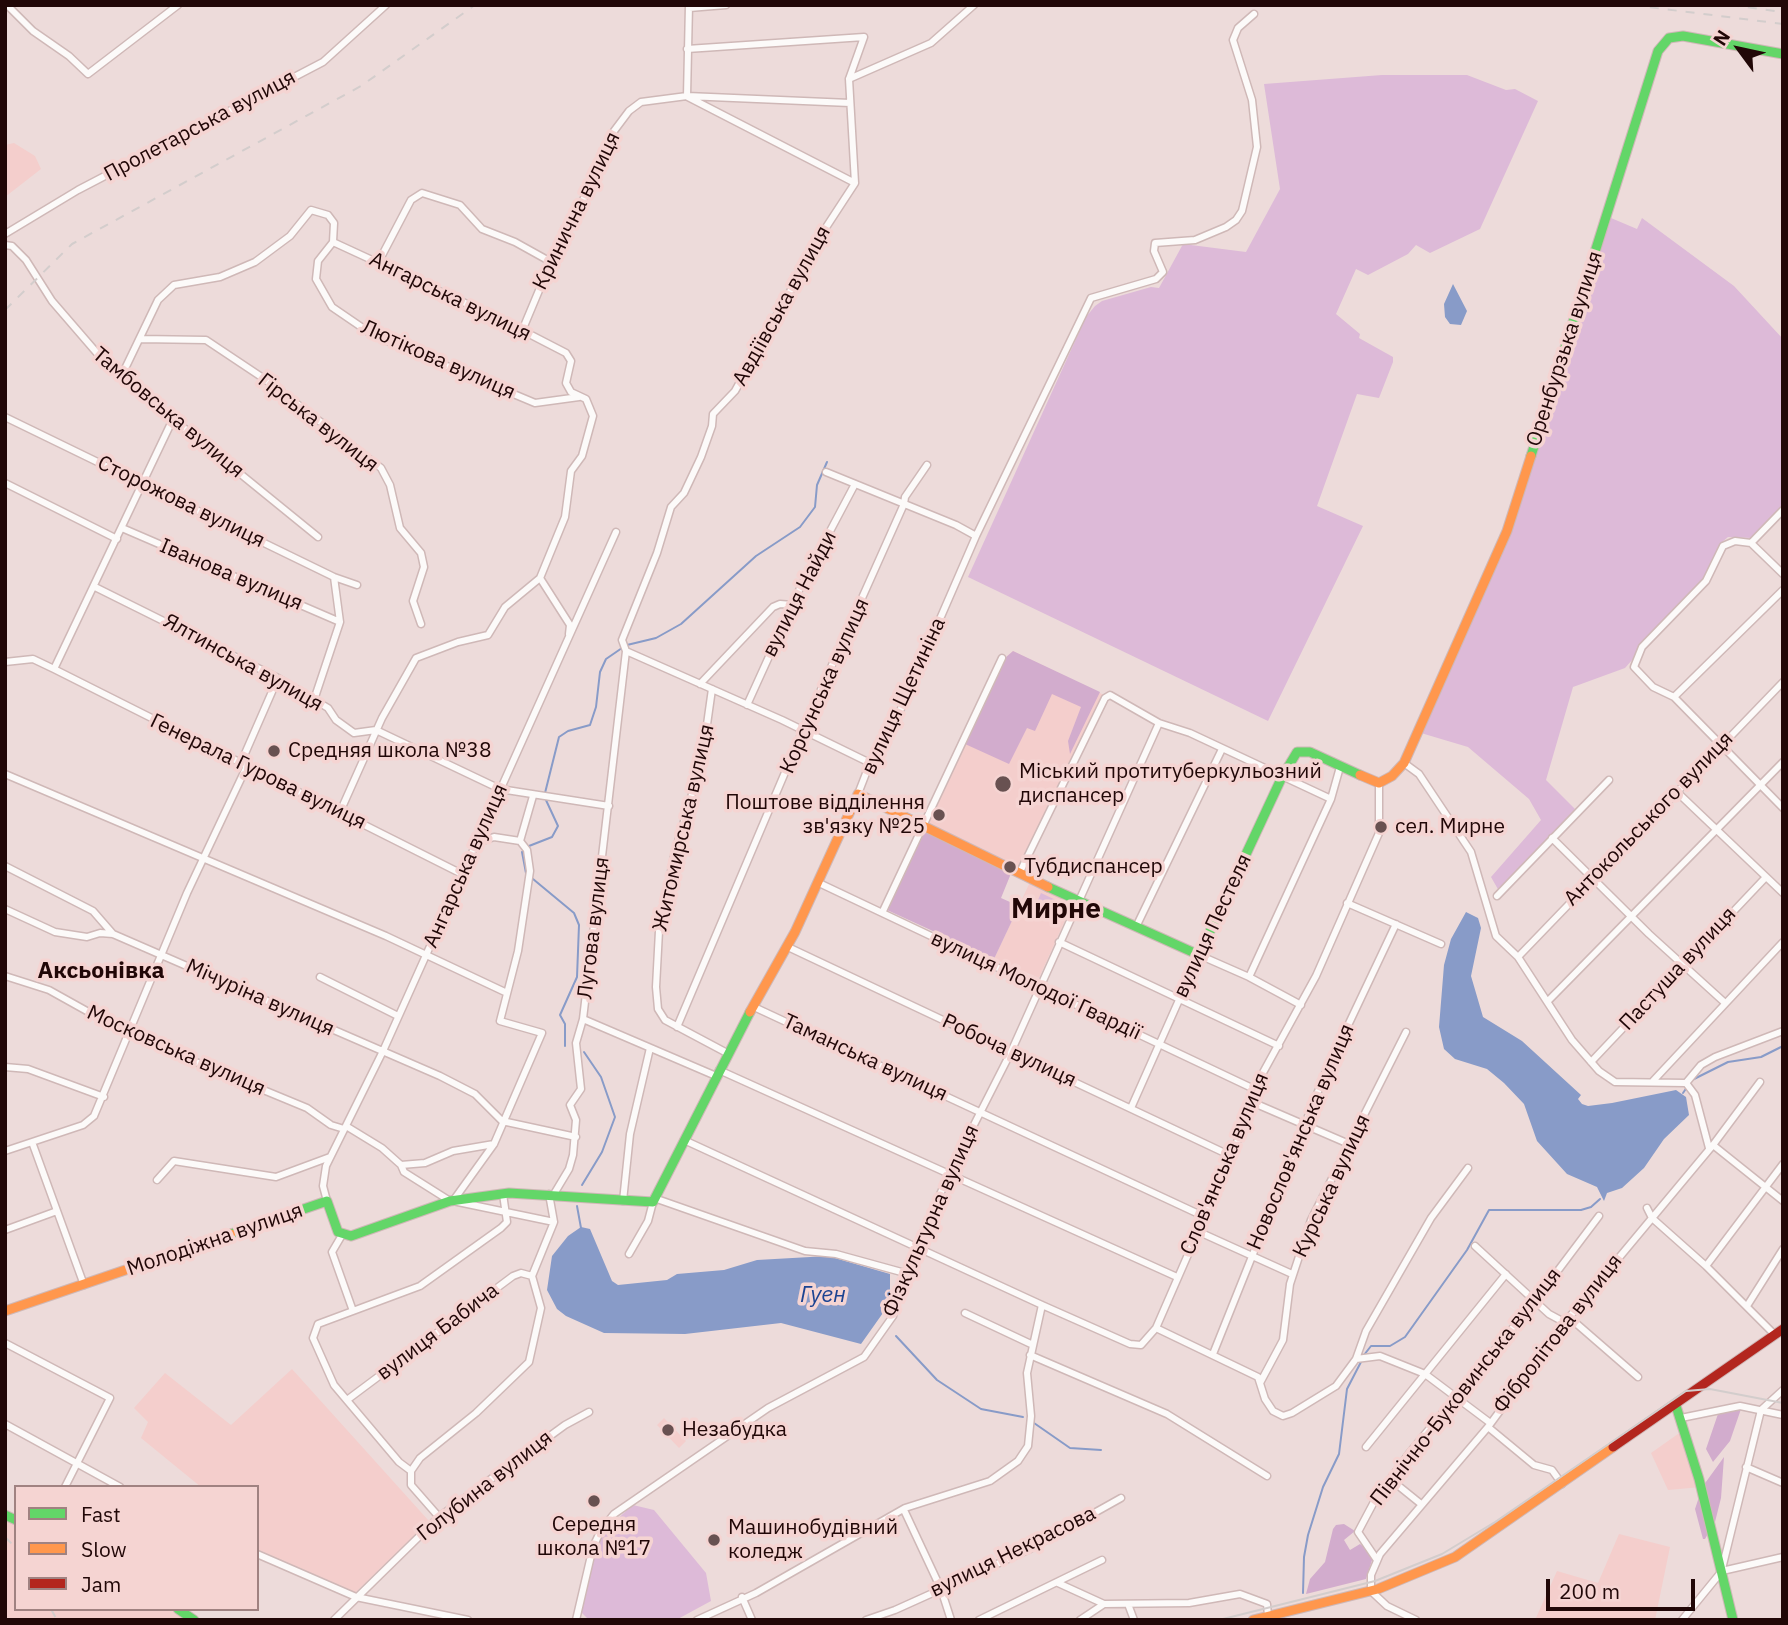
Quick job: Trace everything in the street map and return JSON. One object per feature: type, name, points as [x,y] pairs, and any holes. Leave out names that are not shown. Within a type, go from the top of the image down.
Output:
[{"type":"street","points":[[7,5],[33,31],[69,56],[88,74],[178,5]]},
{"type":"street","name":"Пролетарська вулиця","points":[[5,234],[78,190],[323,62],[386,5]]},
{"type":"street","points":[[726,5],[689,7],[687,96],[855,183]]},
{"type":"street","points":[[849,79],[931,43],[974,5]]},
{"type":"street","name":"вулиця Щетиніна","points":[[655,1201],[727,1053],[788,947],[819,883],[870,764],[890,734],[976,536],[1091,298],[1156,279],[1163,272],[1154,251],[1155,243],[1195,240],[1226,227],[1237,220],[1242,211],[1256,147],[1252,100],[1233,40],[1238,28],[1254,14]]},
{"type":"street","name":"Оренбурзька вулиця","points":[[1404,763],[1507,531],[1658,51],[1669,38],[1683,36],[1783,54]]},
{"type":"street","points":[[687,49],[864,37],[849,79],[855,183]]},
{"type":"street","name":"Кринична вулиця","points":[[522,331],[551,262],[614,142],[614,131],[629,111],[641,102],[687,96],[850,103]]},
{"type":"street","name":"Авдіївська вулиця","points":[[626,651],[622,640],[657,553],[671,507],[684,494],[701,457],[712,426],[713,414],[735,391],[823,232],[855,183]]},
{"type":"street","points":[[379,263],[411,200],[422,193],[460,205],[482,229],[515,242],[551,262]]},
{"type":"street","points":[[121,377],[166,290],[174,285],[220,277],[254,262],[290,236],[311,210],[328,215],[334,223],[333,242]]},
{"type":"street","name":"Ангарська вулиця","points":[[333,242],[566,353],[571,361],[566,383],[571,392],[580,397]]},
{"type":"street","name":"Лютікова вулиця","points":[[333,242],[318,261],[316,279],[332,307],[373,335],[535,403],[580,397]]},
{"type":"street","name":"Тамбовська вулиця","points":[[5,245],[12,246],[26,260],[52,301],[91,349],[121,377],[318,537]]},
{"type":"street","name":"Гірська вулиця","points":[[140,339],[206,340],[263,378],[381,468],[390,485],[400,528],[421,552],[424,567],[413,601],[421,624]]},
{"type":"street","points":[[340,812],[376,730],[416,659],[458,642],[488,635],[505,607],[540,578],[565,517],[570,471],[582,456],[590,431],[593,416],[586,399],[580,397]]},
{"type":"street","name":"Сторожова вулиця","points":[[5,417],[144,482],[334,577],[357,584]]},
{"type":"street","points":[[54,669],[173,419]]},
{"type":"street","name":"Корсунська вулиця","points":[[677,1027],[803,730],[905,504],[908,491],[927,465]]},
{"type":"street","points":[[826,472],[976,536]]},
{"type":"street","points":[[5,483],[117,539]]},
{"type":"street","name":"вулиця Найди","points":[[747,705],[792,605],[855,484]]},
{"type":"street","points":[[1751,543],[1783,510]]},
{"type":"street","name":"Іванова вулиця","points":[[122,528],[340,622]]},
{"type":"street","name":"Ангарська вулиця","points":[[327,1201],[323,1175],[383,1051],[616,532]]},
{"type":"street","points":[[1783,574],[1751,543],[1735,541],[1723,547],[1706,581],[1636,655],[1634,670],[1662,693],[1674,697],[1721,748],[1783,808]]},
{"type":"street","points":[[314,699],[340,622],[334,577]]},
{"type":"street","points":[[540,578],[570,625],[569,639]]},
{"type":"street","name":"Ялтинська вулиця","points":[[95,587],[278,678],[314,699],[354,733],[376,730],[500,789],[608,806]]},
{"type":"street","points":[[1674,697],[1783,590]]},
{"type":"street","points":[[700,684],[773,607],[792,605]]},
{"type":"street","points":[[626,651],[803,730],[870,764]]},
{"type":"street","name":"Лугова вулиця","points":[[552,1194],[569,1169],[576,1137],[576,1120],[570,1105],[581,1089],[576,1043],[583,1019],[626,651]]},
{"type":"street","points":[[883,911],[1002,658]]},
{"type":"street","name":"Генерала Гурова вулиця","points":[[5,662],[33,659],[462,874]]},
{"type":"street","points":[[5,1152],[83,1125],[94,1116],[278,678]]},
{"type":"street","name":"Антокольського вулиця","points":[[1518,957],[1721,748],[1733,730],[1783,682]]},
{"type":"street","name":"Житомирська вулиця","points":[[712,690],[702,760],[676,852],[657,944],[658,1009],[665,1020],[727,1053]]},
{"type":"street","points":[[1020,872],[1105,698],[1113,696],[1159,723],[1331,799]]},
{"type":"street","name":"Фізкультурна вулиця","points":[[576,1620],[593,1547],[606,1522],[768,1408],[864,1357],[896,1308],[905,1273],[949,1174],[1011,1052],[1159,723]]},
{"type":"street","points":[[1136,927],[1222,749]]},
{"type":"street","name":"вулиця Пестеля","points":[[1131,1108],[1178,999],[1294,756],[1302,750],[1340,767]]},
{"type":"street","points":[[1548,1001],[1783,762]]},
{"type":"street","points":[[1249,977],[1331,799],[1340,767],[1379,783],[1392,776],[1404,763],[1419,775],[1471,852],[1496,936],[1518,957],[1573,1040],[1591,1062],[1615,1082],[1688,1086]]},
{"type":"street","points":[[5,774],[204,858],[507,993]]},
{"type":"street","points":[[1497,896],[1609,780]]},
{"type":"street","name":"Слов'янська вулиця","points":[[1042,1305],[1136,1345],[1145,1342],[1156,1328],[1254,1102],[1254,1089],[1301,1006],[1381,827],[1379,783]]},
{"type":"street","points":[[1677,792],[1783,893]]},
{"type":"street","points":[[858,794],[1078,901],[1249,977],[1301,1006]]},
{"type":"street","points":[[451,1201],[494,1144],[542,1033],[500,1021],[529,881],[530,871],[523,845],[533,796]]},
{"type":"street","points":[[476,843],[494,837],[523,845]]},
{"type":"street","points":[[1552,838],[1724,1002]]},
{"type":"street","points":[[5,866],[93,911],[113,934]]},
{"type":"street","name":"Пастуша вулиця","points":[[1591,1062],[1766,877]]},
{"type":"street","name":"вулиця Молодої Гвардії","points":[[819,883],[1254,1089]]},
{"type":"street","points":[[1347,903],[1441,944]]},
{"type":"street","name":"Мічуріна вулиця","points":[[5,909],[55,932],[87,937],[100,933],[113,934],[163,955],[475,1094],[502,1121]]},
{"type":"street","name":"Новослов'янська вулиця","points":[[1213,1354],[1325,1074],[1396,924]]},
{"type":"street","points":[[1059,942],[1279,1046]]},
{"type":"street","points":[[1653,1082],[1724,1002],[1783,942]]},
{"type":"street","name":"Робоча вулиця","points":[[788,947],[1229,1155]]},
{"type":"street","name":"Московська вулиця","points":[[5,976],[49,990],[128,1034],[307,1108],[331,1125],[345,1128],[382,1148],[401,1165],[404,1172],[451,1201],[554,1222]]},
{"type":"street","points":[[320,977],[398,1016]]},
{"type":"street","name":"Таманська вулиця","points":[[754,1007],[1203,1216]]},
{"type":"street","points":[[583,1019],[717,1073],[1177,1277]]},
{"type":"street","points":[[1688,1086],[1702,1065],[1715,1057],[1783,1031]]},
{"type":"street","name":"Курська вулиця","points":[[1259,1384],[1283,1339],[1292,1275],[1311,1220],[1406,1032]]},
{"type":"street","points":[[623,1200],[633,1121],[650,1048]]},
{"type":"street","points":[[5,1067],[28,1069],[104,1097]]},
{"type":"street","name":"Фібролітова вулиця","points":[[1371,1591],[1371,1575],[1389,1541],[1488,1425],[1568,1319],[1711,1146],[1760,1082]]},
{"type":"street","points":[[1688,1086],[1711,1146],[1783,1201]]},
{"type":"street","points":[[1254,1102],[1349,1144]]},
{"type":"street","points":[[502,1121],[576,1137]]},
{"type":"street","points":[[684,1140],[1042,1305],[1027,1373],[1031,1416],[1028,1446],[1018,1461],[989,1481],[904,1510],[697,1620]]},
{"type":"street","points":[[32,1142],[84,1285]]},
{"type":"street","points":[[401,1165],[425,1163],[453,1151],[494,1144]]},
{"type":"street","points":[[156,1180],[174,1161],[276,1177],[331,1157]]},
{"type":"street","points":[[1706,1266],[1783,1164]]},
{"type":"street","points":[[1156,1328],[1258,1377],[1269,1406],[1283,1416],[1336,1386],[1360,1358],[1366,1331],[1431,1218],[1468,1168]]},
{"type":"street","points":[[411,1471],[399,1462],[334,1385],[313,1338],[318,1324],[421,1286],[439,1275],[507,1222],[503,1194]]},
{"type":"street","points":[[353,1311],[332,1252],[342,1235],[359,1235],[451,1201],[503,1194],[552,1194],[655,1201],[805,1251],[836,1254],[905,1273]]},
{"type":"street","points":[[439,1517],[411,1485],[411,1471],[420,1458],[477,1413],[529,1362],[541,1308],[532,1276],[554,1222],[552,1194]]},
{"type":"street","name":"Молодіжна вулиця","points":[[5,1311],[327,1201],[342,1235]]},
{"type":"street","points":[[629,1254],[648,1221],[655,1201]]},
{"type":"street","points":[[1254,1620],[1371,1591],[1415,1576],[1455,1557],[1563,1485],[1779,1332],[1652,1218],[1647,1208]]},
{"type":"street","points":[[5,1230],[57,1211]]},
{"type":"street","name":"Північно-Буковинська вулиця","points":[[1377,1560],[1358,1532],[1390,1479],[1535,1301],[1599,1216]]},
{"type":"street","points":[[1197,1231],[1292,1275]]},
{"type":"street","points":[[1475,1246],[1557,1319],[1568,1319],[1638,1377]]},
{"type":"street","points":[[1747,1306],[1783,1250]]},
{"type":"street","name":"вулиця Бабича","points":[[347,1400],[513,1276],[518,1273],[532,1276]]},
{"type":"street","points":[[1366,1447],[1506,1274]]},
{"type":"street","points":[[965,1313],[1032,1345]]},
{"type":"street","points":[[5,1343],[110,1398],[66,1485]]},
{"type":"street","points":[[1030,1355],[1167,1414],[1266,1476]]},
{"type":"street","points":[[1360,1358],[1389,1359],[1425,1374],[1457,1396],[1534,1465],[1552,1470],[1563,1485]]},
{"type":"street","points":[[1682,1620],[1722,1571],[1761,1410],[1783,1390]]},
{"type":"street","points":[[1676,1406],[1733,1620]]},
{"type":"street","points":[[1681,1418],[1740,1406],[1783,1415]]},
{"type":"street","name":"Голубина вулиця","points":[[334,1620],[439,1517],[565,1425],[589,1412]]},
{"type":"street","points":[[5,1424],[116,1485]]},
{"type":"street","points":[[1746,1467],[1783,1483]]},
{"type":"street","points":[[1390,1479],[1421,1504]]},
{"type":"street","name":"вулиця Некрасова","points":[[866,1620],[1028,1550],[1121,1498]]},
{"type":"street","points":[[904,1510],[941,1588],[951,1620]]},
{"type":"street","points":[[259,1555],[356,1597],[422,1616],[468,1620]]},
{"type":"street","points":[[1722,1571],[1783,1557]]},
{"type":"street","points":[[979,1620],[1102,1560]]},
{"type":"street","points":[[1058,1583],[1104,1604],[1189,1603],[1246,1595],[1267,1604],[1268,1616]]},
{"type":"street","points":[[1371,1591],[1387,1606],[1416,1620]]},
{"type":"street","points":[[742,1597],[752,1620]]},
{"type":"street","points":[[1080,1620],[1104,1604]]},
{"type":"street","points":[[1128,1604],[1134,1620]]},
{"type":"shaded area","points":[[1382,75],[1467,75],[1506,90],[1515,89],[1538,101],[1480,229],[1430,253],[1416,245],[1408,254],[1368,275],[1356,269],[1336,314],[1360,334],[1359,338],[1393,357],[1393,362],[1379,398],[1357,394],[1317,506],[1363,526],[1268,721],[968,577],[1086,317],[1095,306],[1102,301],[1151,287],[1159,288],[1183,244],[1246,252],[1280,189],[1264,84]]},
{"type":"shaded area","points":[[14,143],[35,156],[41,169],[5,197],[5,145]]},
{"type":"shaded area","points":[[1611,218],[1637,229],[1642,218],[1734,286],[1783,339],[1783,506],[1752,538],[1728,537],[1721,543],[1707,575],[1625,668],[1573,687],[1546,780],[1575,809],[1499,891],[1491,877],[1541,820],[1529,799],[1468,747],[1421,733],[1511,532]]},
{"type":"shaded area","name":"Міський протитуберкульозний диспансер","points":[[1013,651],[1104,695],[1019,868],[926,824],[1005,658]]},
{"type":"shaded area","points":[[1013,651],[1100,692],[1070,754],[1068,741],[1081,707],[1052,694],[1035,731],[1027,728],[1009,764],[965,744],[1005,658]]},
{"type":"shaded area","points":[[924,829],[1012,871],[1001,898],[1019,906],[994,959],[887,910]]},
{"type":"shaded area","points":[[1030,882],[1073,903],[1039,978],[994,959]]},
{"type":"shaded area","points":[[1041,893],[1060,902],[1053,916],[1035,907]]},
{"type":"shaded area","points":[[292,1369],[429,1521],[354,1594],[259,1550],[259,1485],[199,1485],[141,1438],[148,1422],[134,1408],[165,1373],[231,1425]]},
{"type":"shaded area","points":[[1741,1409],[1730,1441],[1713,1462],[1706,1449],[1719,1411]]},
{"type":"shaded area","name":"Незабудка","points":[[664,1418],[686,1441],[679,1448],[657,1425]]},
{"type":"shaded area","points":[[1685,1429],[1701,1487],[1668,1490],[1651,1453]]},
{"type":"shaded area","points":[[1724,1457],[1721,1498],[1714,1526],[1703,1486]]},
{"type":"shaded area","points":[[1700,1494],[1709,1532],[1705,1539],[1695,1509]]},
{"type":"shaded area","points":[[633,1505],[654,1510],[706,1573],[711,1601],[676,1620],[589,1620],[581,1612],[597,1547],[607,1528]]},
{"type":"shaded area","points":[[5,1519],[14,1524],[14,1611],[174,1611],[187,1620],[5,1620]]},
{"type":"shaded area","points":[[1344,1524],[1355,1531],[1344,1540],[1350,1550],[1360,1544],[1374,1554],[1366,1579],[1306,1594],[1310,1579],[1325,1562],[1333,1529],[1336,1525]]},
{"type":"shaded area","points":[[1619,1534],[1670,1547],[1655,1620],[1535,1620],[1557,1571],[1598,1583]]},
{"type":"water","points":[[1453,284],[1467,311],[1461,325],[1450,324],[1445,317],[1444,304]]},
{"type":"water","points":[[1466,912],[1478,918],[1481,928],[1471,976],[1483,1017],[1522,1041],[1581,1095],[1578,1099],[1582,1104],[1588,1106],[1612,1103],[1676,1090],[1686,1097],[1689,1115],[1664,1139],[1644,1168],[1622,1188],[1607,1193],[1604,1201],[1597,1187],[1567,1174],[1537,1141],[1524,1104],[1504,1083],[1487,1069],[1455,1059],[1444,1049],[1439,1027],[1444,965],[1451,939]]},
{"type":"water","name":"Гуен","points":[[581,1227],[590,1229],[612,1281],[618,1285],[667,1280],[677,1274],[724,1270],[757,1260],[828,1256],[890,1274],[890,1303],[861,1344],[781,1323],[685,1334],[604,1333],[566,1316],[557,1309],[547,1290],[552,1256],[568,1236]]},
{"type":"waterway","points":[[627,645],[656,638],[681,624],[756,556],[800,527],[815,507],[817,485],[827,462]]},
{"type":"waterway","points":[[545,793],[559,737],[568,731],[590,725],[596,707],[600,672],[606,659],[622,648]]},
{"type":"waterway","points":[[526,873],[522,852],[529,846],[552,837],[558,826],[545,798]]},
{"type":"waterway","points":[[533,879],[574,913],[579,925],[577,977],[560,1015],[565,1024],[565,1046]]},
{"type":"waterway","points":[[1683,1093],[1692,1080],[1728,1062],[1761,1057],[1783,1046]]},
{"type":"waterway","points":[[582,1185],[602,1152],[615,1117],[601,1077],[584,1052]]},
{"type":"waterway","points":[[1364,1355],[1371,1346],[1390,1346],[1405,1337],[1467,1250],[1489,1210],[1581,1210],[1591,1207],[1600,1199]]},
{"type":"waterway","points":[[577,1206],[581,1228]]},
{"type":"waterway","points":[[896,1336],[937,1380],[981,1409],[1023,1417]]},
{"type":"waterway","points":[[1303,1593],[1308,1535],[1323,1487],[1339,1454],[1347,1389],[1362,1360]]},
{"type":"waterway","points":[[1034,1423],[1070,1448],[1101,1450]]},
{"type":"tram line","points":[[1219,1620],[1375,1581],[1442,1554],[1495,1522],[1686,1391],[1710,1389],[1783,1403]]},
{"type":"railway","points":[[5,310],[72,244],[361,86],[475,5]]},
{"type":"railway","points":[[1632,5],[1783,24]]},
{"type":"railway","points":[[1730,5],[1783,12]]},
{"type":"railway","points":[[5,1537],[14,1546]]},
{"type":"railway","points":[[52,1611],[57,1620]]},
{"type":"traffic: fast","points":[[1531,456],[1658,51],[1669,38],[1683,36],[1783,54]]},
{"type":"traffic: fast","points":[[1048,887],[1199,955],[1282,777],[1297,752],[1310,752],[1360,775]]},
{"type":"traffic: fast","points":[[231,1234],[327,1201],[338,1232],[351,1236],[450,1201],[509,1193],[653,1202],[750,1012]]},
{"type":"traffic: fast","points":[[1676,1406],[1699,1479],[1733,1620]]},
{"type":"traffic: fast","points":[[5,1515],[14,1519]]},
{"type":"traffic: fast","points":[[181,1611],[194,1620]]},
{"type":"traffic: slow","points":[[1360,775],[1379,783],[1392,776],[1404,763],[1507,531],[1531,456]]},
{"type":"traffic: slow","points":[[750,1012],[795,932],[858,794],[1048,887]]},
{"type":"traffic: slow","points":[[5,1311],[231,1234]]},
{"type":"traffic: slow","points":[[1253,1620],[1378,1589],[1455,1557],[1613,1447]]},
{"type":"traffic: jam","points":[[1613,1447],[1783,1329]]},
{"type":"place","name":"Средняя школа №38","points":[[274,751]]},
{"type":"place","name":"Міський протитуберкульозний диспансер","points":[[1003,784]]},
{"type":"place","name":"Поштове відділення зв'язку №25","points":[[939,815]]},
{"type":"place","name":"сел. Мирне","points":[[1381,827]]},
{"type":"place","name":"Тубдиспансер","points":[[1010,867]]},
{"type":"place","name":"Незабудка","points":[[668,1430]]},
{"type":"place","name":"Середня школа №17","points":[[594,1501]]},
{"type":"place","name":"Машинобудівний коледж","points":[[714,1540]]},
{"type":"district","name":"Мирне","points":[[1056,910]]},
{"type":"district","name":"Аксьонівка","points":[[101,971]]}]
